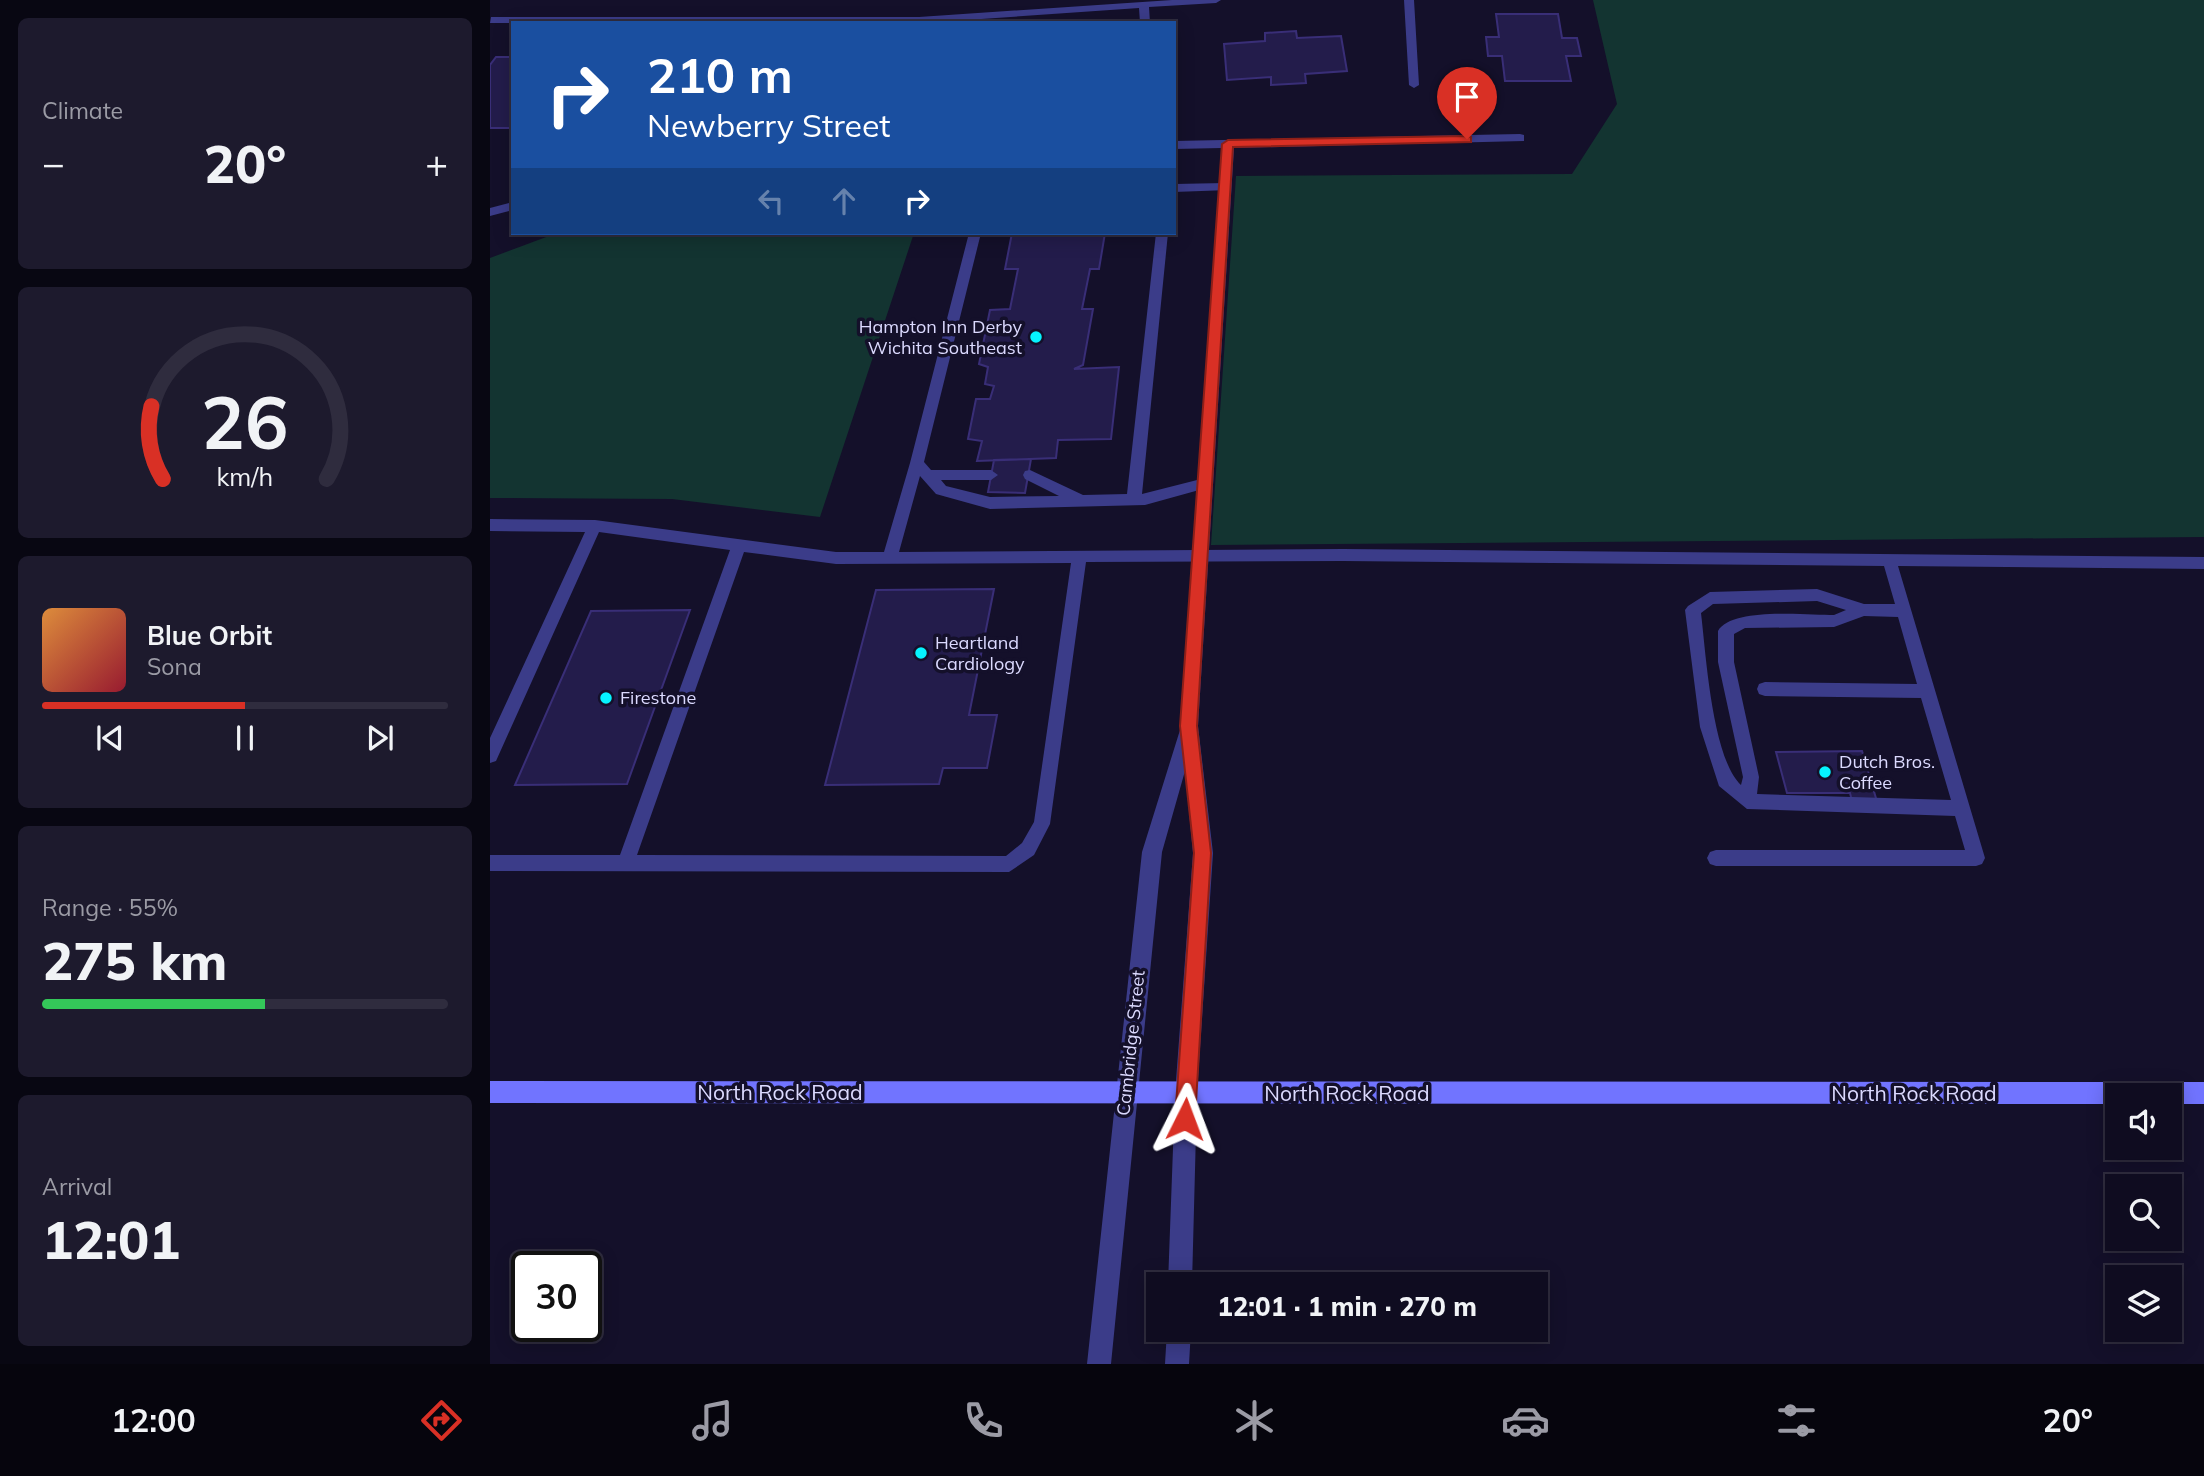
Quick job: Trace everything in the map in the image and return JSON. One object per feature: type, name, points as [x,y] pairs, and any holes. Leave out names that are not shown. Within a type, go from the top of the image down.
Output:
[{"type":"main road","name":"North Rock Road","points":[[490,1092],[2204,1093]]},
{"type":"street","points":[[1176,145],[1520,138]]},
{"type":"street","name":"Cambridge Street","points":[[1180,1272],[1186,1094],[1203,853],[1188,726],[1228,144]]},
{"type":"street","points":[[490,212],[511,207]]},
{"type":"street","name":"Cambridge Street","points":[[1099,1364],[1152,852],[1188,726]]},
{"type":"street","points":[[1177,1364],[1178,1342]]},
{"type":"lane","points":[[491,20],[1000,19],[1216,0]]},
{"type":"lane","points":[[1409,0],[1414,85]]},
{"type":"lane","points":[[1144,5],[1145,21]]},
{"type":"lane","points":[[1176,188],[1225,187]]},
{"type":"lane","points":[[890,557],[917,463],[974,235]]},
{"type":"lane","points":[[1134,499],[1162,235]]},
{"type":"lane","points":[[917,463],[941,490],[990,503],[1145,499],[1205,483]]},
{"type":"lane","points":[[928,475],[991,475]]},
{"type":"lane","points":[[1030,475],[1080,500]]},
{"type":"lane","points":[[490,525],[595,526],[836,558],[1356,555],[2204,563]]},
{"type":"lane","points":[[490,756],[595,526]]},
{"type":"lane","points":[[625,864],[738,545]]},
{"type":"lane","points":[[490,863],[1009,864],[1028,849],[1042,824],[1079,557]]},
{"type":"lane","points":[[1716,858],[1976,858],[1889,559]]},
{"type":"lane","points":[[1905,611],[1864,610],[1818,595],[1710,598],[1693,610],[1708,727],[1725,781],[1747,801],[1962,808]]},
{"type":"lane","points":[[1747,801],[1751,777],[1726,662],[1726,631],[1743,622],[1834,621],[1864,610]]},
{"type":"lane","points":[[1765,689],[1927,691]]},
{"type":"green space","points":[[1593,0],[2204,0],[2204,537],[1211,545],[1236,176],[1572,174],[1617,104]]},
{"type":"green space","points":[[552,235],[913,235],[820,517],[672,499],[490,498],[490,258]]},
{"type":"building","points":[[1496,14],[1558,14],[1562,38],[1577,38],[1581,56],[1566,56],[1571,81],[1505,81],[1502,56],[1488,56],[1486,37],[1499,37]]},
{"type":"building","points":[[1296,31],[1297,38],[1341,36],[1347,71],[1305,74],[1306,83],[1271,85],[1271,77],[1227,80],[1224,44],[1265,41],[1265,33]]},
{"type":"building","points":[[496,57],[511,57],[511,128],[490,128],[490,65]]},
{"type":"building","name":"Hampton Inn Derby Wichita Southeast","points":[[1012,235],[1105,235],[1099,269],[1090,269],[1082,309],[1093,309],[1083,365],[1074,369],[1119,367],[1111,439],[1058,440],[1056,458],[977,461],[982,441],[968,439],[976,399],[990,399],[994,386],[985,384],[988,367],[979,364],[990,310],[1010,309],[1018,269],[1005,269]]},
{"type":"building","points":[[1031,459],[1025,493],[988,492],[994,460]]},
{"type":"building","name":"Heartland Cardiology","points":[[994,589],[969,715],[997,715],[987,768],[943,768],[939,784],[825,785],[876,590]]},
{"type":"building","name":"Firestone","points":[[690,610],[627,784],[515,785],[591,611]]},
{"type":"building","name":"Dutch Bros. Coffee","points":[[1862,751],[1878,805],[1853,805],[1850,793],[1787,793],[1776,752]]},
{"type":"place","name":"Hampton Inn Derby Wichita Southeast","points":[[1036,337]]},
{"type":"place","name":"Heartland Cardiology","points":[[921,653]]},
{"type":"place","name":"Firestone","points":[[606,698]]},
{"type":"place","name":"Dutch Bros. Coffee","points":[[1825,772]]},
{"type":"route","points":[[1185,1119],[1203,853],[1188,726],[1228,144],[1467,139]]}]
